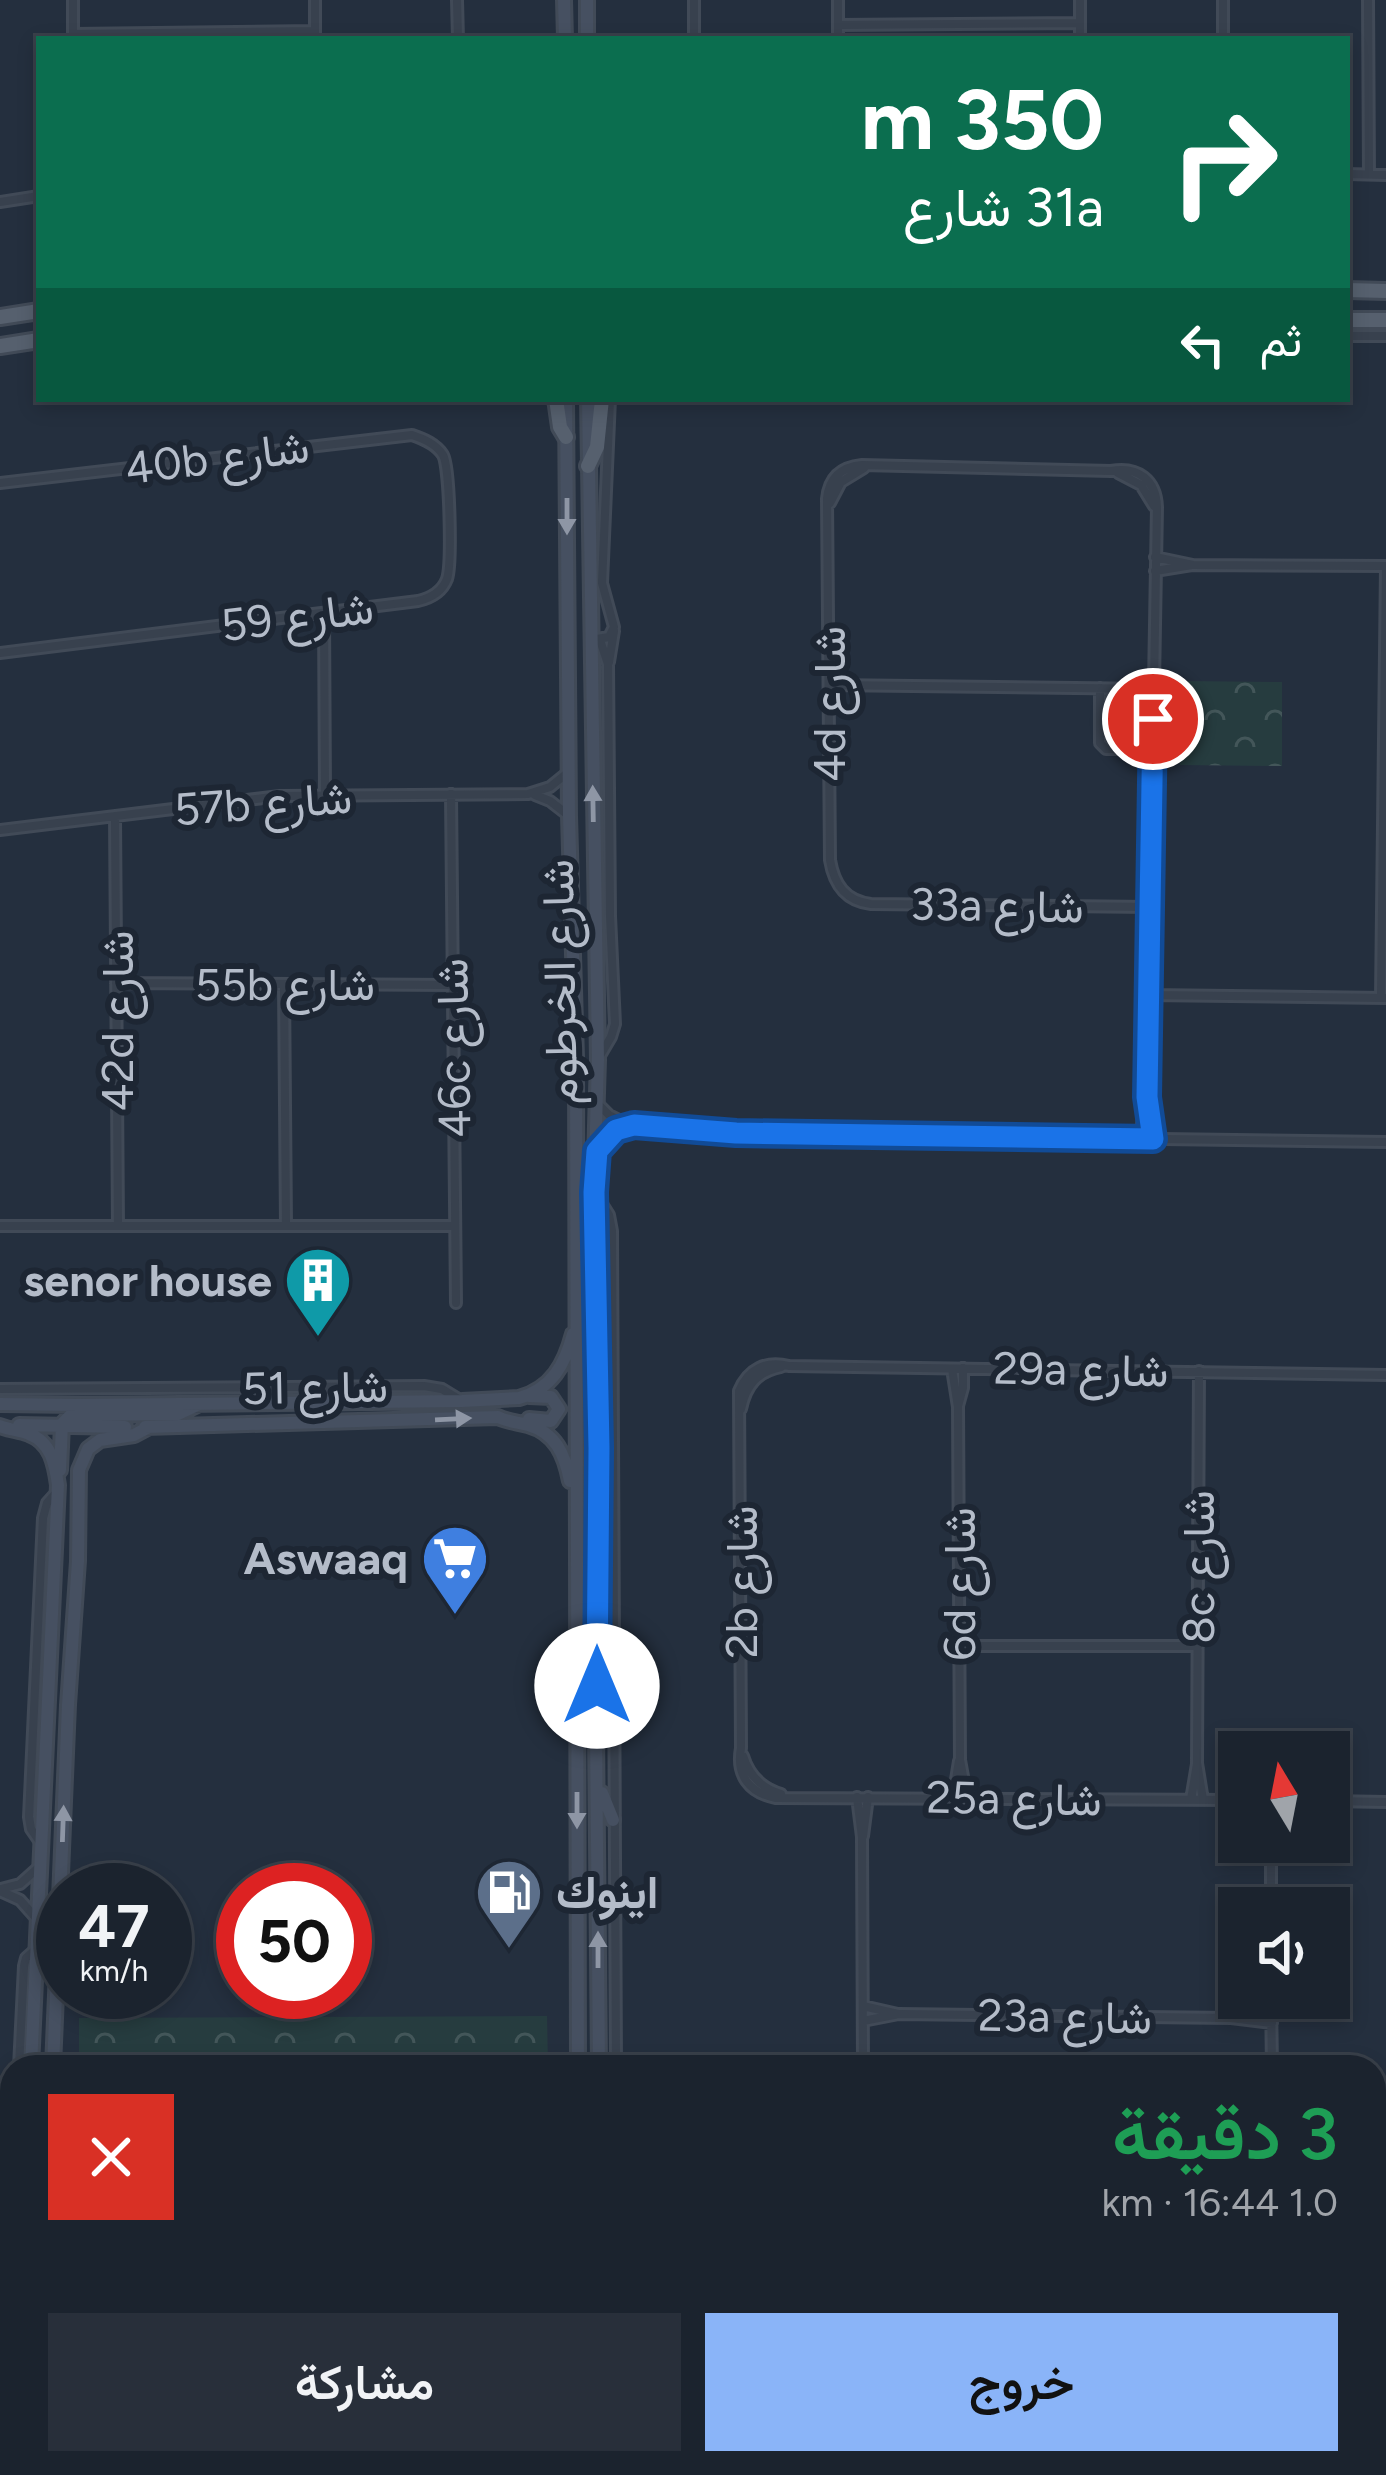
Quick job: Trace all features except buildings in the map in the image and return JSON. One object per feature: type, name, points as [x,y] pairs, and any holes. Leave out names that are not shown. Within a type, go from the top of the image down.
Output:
[{"type":"main road","points":[[565,0],[565,36]]},
{"type":"main road","points":[[587,0],[587,36]]},
{"type":"main road","points":[[1350,290],[1386,291]]},
{"type":"main road","points":[[0,316],[36,311]]},
{"type":"main road","points":[[1350,320],[1386,320]]},
{"type":"main road","points":[[0,346],[36,340]]},
{"type":"main road","points":[[556,402],[566,437]]},
{"type":"main road","name":"شارع الخرطوم","points":[[566,402],[578,1315],[578,2055]]},
{"type":"main road","name":"شارع الخرطوم","points":[[588,402],[598,1060],[594,1192],[599,2055]]},
{"type":"main road","points":[[588,466],[597,447],[605,402]]},
{"type":"main road","points":[[575,1147],[585,1149],[589,1156],[586,1222],[595,1271]]},
{"type":"main road","points":[[528,1396],[554,1378],[578,1315]]},
{"type":"main road","points":[[498,1417],[547,1422],[556,1418],[555,1400],[528,1396]]},
{"type":"main road","name":"شارع 51","points":[[0,1404],[462,1401],[528,1396]]},
{"type":"main road","points":[[40,1863],[63,1421],[76,1414],[178,1414],[200,1403]]},
{"type":"main road","name":"شارع 51","points":[[0,1425],[149,1427],[498,1417],[539,1429],[556,1442],[576,1508]]},
{"type":"main road","points":[[0,1425],[40,1440],[52,1455],[58,1488]]},
{"type":"main road","points":[[53,2055],[80,1470],[83,1456],[100,1440],[138,1434],[149,1427]]},
{"type":"main road","points":[[55,1532],[65,1527],[72,1532],[78,1561]]},
{"type":"main road","points":[[576,1729],[596,1730]]},
{"type":"main road","points":[[598,1784],[613,1820]]},
{"type":"main road","points":[[32,2055],[36,1950]]},
{"type":"street","points":[[73,0],[74,36],[315,35],[315,0]]},
{"type":"street","points":[[457,0],[458,36]]},
{"type":"street","points":[[694,0],[694,36]]},
{"type":"street","points":[[838,0],[838,36]]},
{"type":"street","points":[[1080,0],[1080,36]]},
{"type":"street","points":[[1223,0],[1223,36]]},
{"type":"street","points":[[1368,0],[1369,174]]},
{"type":"street","points":[[838,25],[1080,23]]},
{"type":"street","points":[[1350,174],[1386,175]]},
{"type":"street","points":[[0,202],[36,196]]},
{"type":"street","points":[[1350,336],[1386,337]]},
{"type":"street","points":[[598,1060],[615,1024],[608,664],[614,631],[602,583],[606,402]]},
{"type":"street","name":"40b شارع","points":[[0,483],[404,434],[432,445]]},
{"type":"street","name":"شارع 59","points":[[0,653],[418,601],[435,595],[449,571],[448,474],[444,457],[432,445]]},
{"type":"street","name":"4d شارع","points":[[846,895],[830,860],[828,489],[838,479],[872,467],[1129,470],[1143,481],[1156,513],[1155,557]]},
{"type":"street","points":[[1153,1139],[1147,1097],[1155,557],[1193,565]]},
{"type":"street","points":[[1149,995],[1383,998],[1386,566],[1193,565],[1155,572]]},
{"type":"street","points":[[324,613],[325,794]]},
{"type":"street","points":[[608,664],[595,639],[614,631]]},
{"type":"street","points":[[830,685],[1153,689]]},
{"type":"street","points":[[1100,688],[1100,742],[1106,749],[1152,749]]},
{"type":"street","name":"57b شارع","points":[[0,830],[325,794],[528,794],[550,787],[568,771]]},
{"type":"street","name":"46c شارع","points":[[451,794],[456,1303]]},
{"type":"street","name":"57b شارع","points":[[528,794],[550,801],[569,816]]},
{"type":"street","name":"42d شارع","points":[[115,816],[118,1226]]},
{"type":"street","name":"33a شارع","points":[[846,895],[871,904],[1150,908]]},
{"type":"street","name":"55b شارع","points":[[116,983],[453,985]]},
{"type":"street","points":[[284,984],[286,1226]]},
{"type":"street","points":[[1139,1139],[1147,1097]]},
{"type":"street","points":[[598,1104],[617,1120],[634,1125],[736,1133],[1386,1142]]},
{"type":"street","points":[[597,1151],[616,1130],[634,1125]]},
{"type":"street","points":[[594,1192],[609,1215],[612,1231],[616,2055]]},
{"type":"street","points":[[0,1226],[455,1226]]},
{"type":"street","name":"29a شارع","points":[[750,1377],[764,1365],[777,1363],[1386,1373]]},
{"type":"street","name":"6d شارع","points":[[957,1368],[962,1388],[958,1408],[960,1760],[967,1798]]},
{"type":"street","name":"8c شارع","points":[[1198,1371],[1197,1763],[1202,1800]]},
{"type":"street","name":"2b شارع","points":[[748,1778],[739,1764],[737,1397],[750,1377]]},
{"type":"street","points":[[0,1389],[424,1386],[442,1389],[462,1401]]},
{"type":"street","points":[[41,1843],[29,1817],[43,1518],[58,1488]]},
{"type":"street","points":[[959,1646],[1198,1646]]},
{"type":"street","name":"6d شارع","points":[[953,1798],[960,1760]]},
{"type":"street","name":"8c شارع","points":[[1191,1800],[1197,1763]]},
{"type":"street","name":"25a شارع","points":[[748,1778],[752,1789],[763,1795],[1218,1800]]},
{"type":"street","points":[[857,1797],[862,1837],[863,2055]]},
{"type":"street","points":[[862,1837],[868,1797]]},
{"type":"street","points":[[1350,1801],[1386,1802]]},
{"type":"street","points":[[0,1890],[20,1884],[36,1870]]},
{"type":"street","points":[[0,1890],[20,1900],[36,1919]]},
{"type":"street","points":[[19,2055],[23,1966],[36,1950]]},
{"type":"street","name":"23a شارع","points":[[863,2006],[899,2014]]},
{"type":"street","name":"23a شارع","points":[[863,2021],[899,2014],[1218,2018]]},
{"type":"street","name":"23a شارع","points":[[1239,2019],[1272,2023]]},
{"type":"street","points":[[1272,2019],[1272,2055]]},
{"type":"green space","points":[[1182,681],[1282,682],[1282,766],[1180,765]]},
{"type":"green space","points":[[547,2016],[548,2055],[79,2055],[79,2019]]},
{"type":"place","name":"senor house","points":[[318,1339]]},
{"type":"place","name":"Aswaaq","points":[[455,1617]]},
{"type":"place","name":"اينوك","points":[[509,1951]]},
{"type":"route","points":[[597,1686],[597,1151],[616,1130],[634,1125],[736,1133],[1153,1139],[1147,1097],[1153,719]]}]
